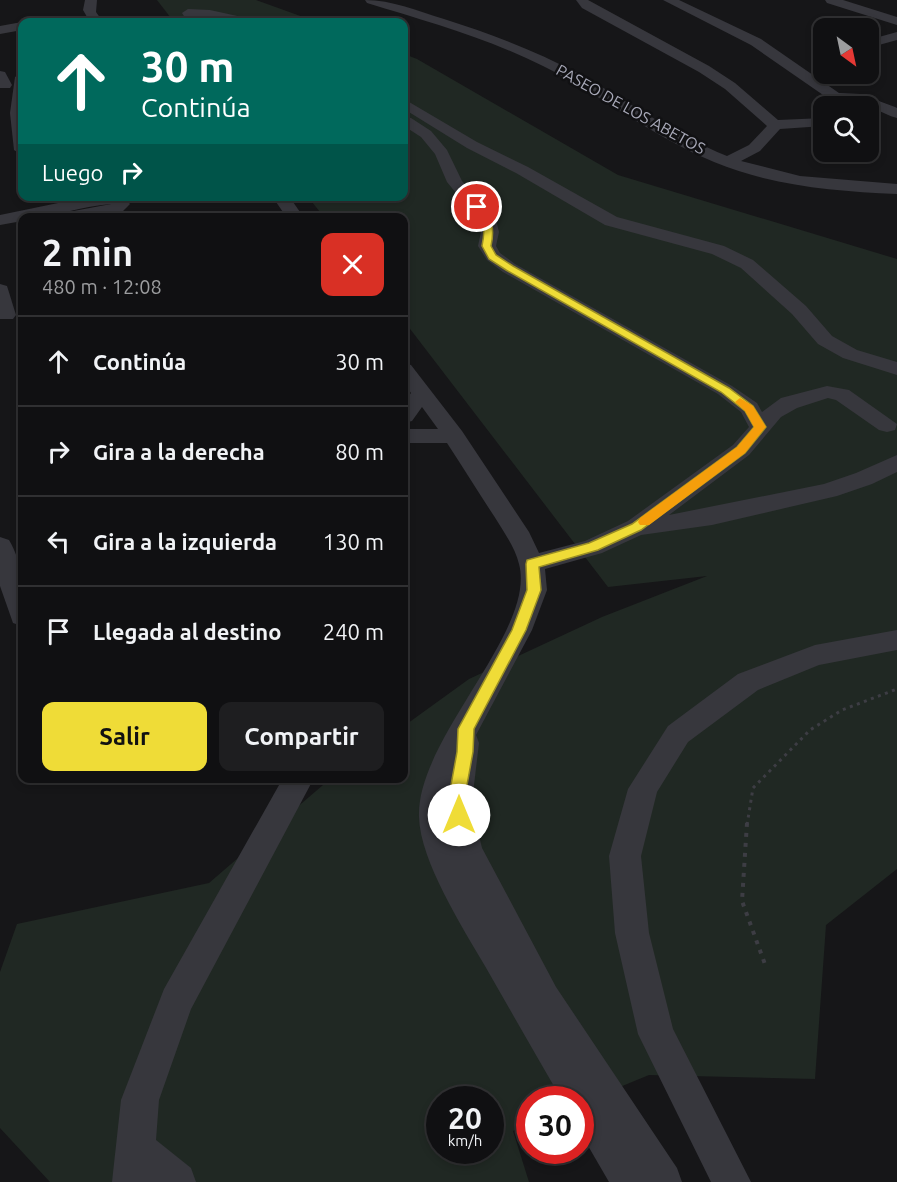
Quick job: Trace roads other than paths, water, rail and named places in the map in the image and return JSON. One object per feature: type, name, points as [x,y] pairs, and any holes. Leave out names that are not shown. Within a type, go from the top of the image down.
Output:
[{"type":"street","points":[[91,0],[88,5],[89,13],[93,18]]},
{"type":"street","name":"PASEO DE LOS ABETOS","points":[[371,0],[522,51],[570,74],[650,122],[744,168],[789,179],[836,186],[897,189]]},
{"type":"street","points":[[669,0],[756,42],[824,96]]},
{"type":"street","points":[[831,0],[897,21]]},
{"type":"street","points":[[855,0],[890,9]]},
{"type":"street","points":[[582,1],[704,69],[730,86],[775,125],[813,123]]},
{"type":"street","points":[[188,13],[228,18]]},
{"type":"street","points":[[0,30],[18,24]]},
{"type":"street","points":[[879,42],[897,36]]},
{"type":"street","points":[[18,95],[15,108],[18,130]]},
{"type":"street","points":[[408,105],[472,145],[522,170],[611,221],[718,250],[747,264],[799,310],[825,340],[850,354],[897,369]]},
{"type":"street","points":[[879,105],[897,114]]},
{"type":"street","points":[[408,122],[426,134],[442,153],[455,182],[487,219],[490,232],[487,246],[493,256],[509,268],[725,390],[749,408],[760,427]]},
{"type":"street","points":[[728,161],[752,152],[763,142],[775,125]]},
{"type":"street","points":[[48,213],[88,201]]},
{"type":"street","points":[[0,220],[18,218]]},
{"type":"street","points":[[0,228],[18,226]]},
{"type":"street","points":[[0,290],[14,320]]},
{"type":"street","points":[[408,387],[412,405],[454,436],[520,538],[532,564],[534,590],[519,630],[453,750],[439,782],[434,817],[443,854],[462,896],[631,1182]]},
{"type":"street","points":[[532,564],[593,547],[637,527],[741,450],[773,412],[789,402],[827,392],[849,397],[887,425]]},
{"type":"street","points":[[408,436],[454,436]]},
{"type":"street","points":[[637,527],[675,525],[823,493],[879,473],[897,462]]},
{"type":"street","points":[[0,546],[18,603]]},
{"type":"street","points":[[732,1182],[656,1034],[632,933],[626,856],[643,789],[678,734],[748,682],[815,655],[897,640]]},
{"type":"street","points":[[466,729],[465,752],[459,785],[459,815],[467,851],[544,999],[663,1182]]},
{"type":"street","points":[[177,1182],[134,1166],[140,1100],[176,1001],[296,783]]}]
